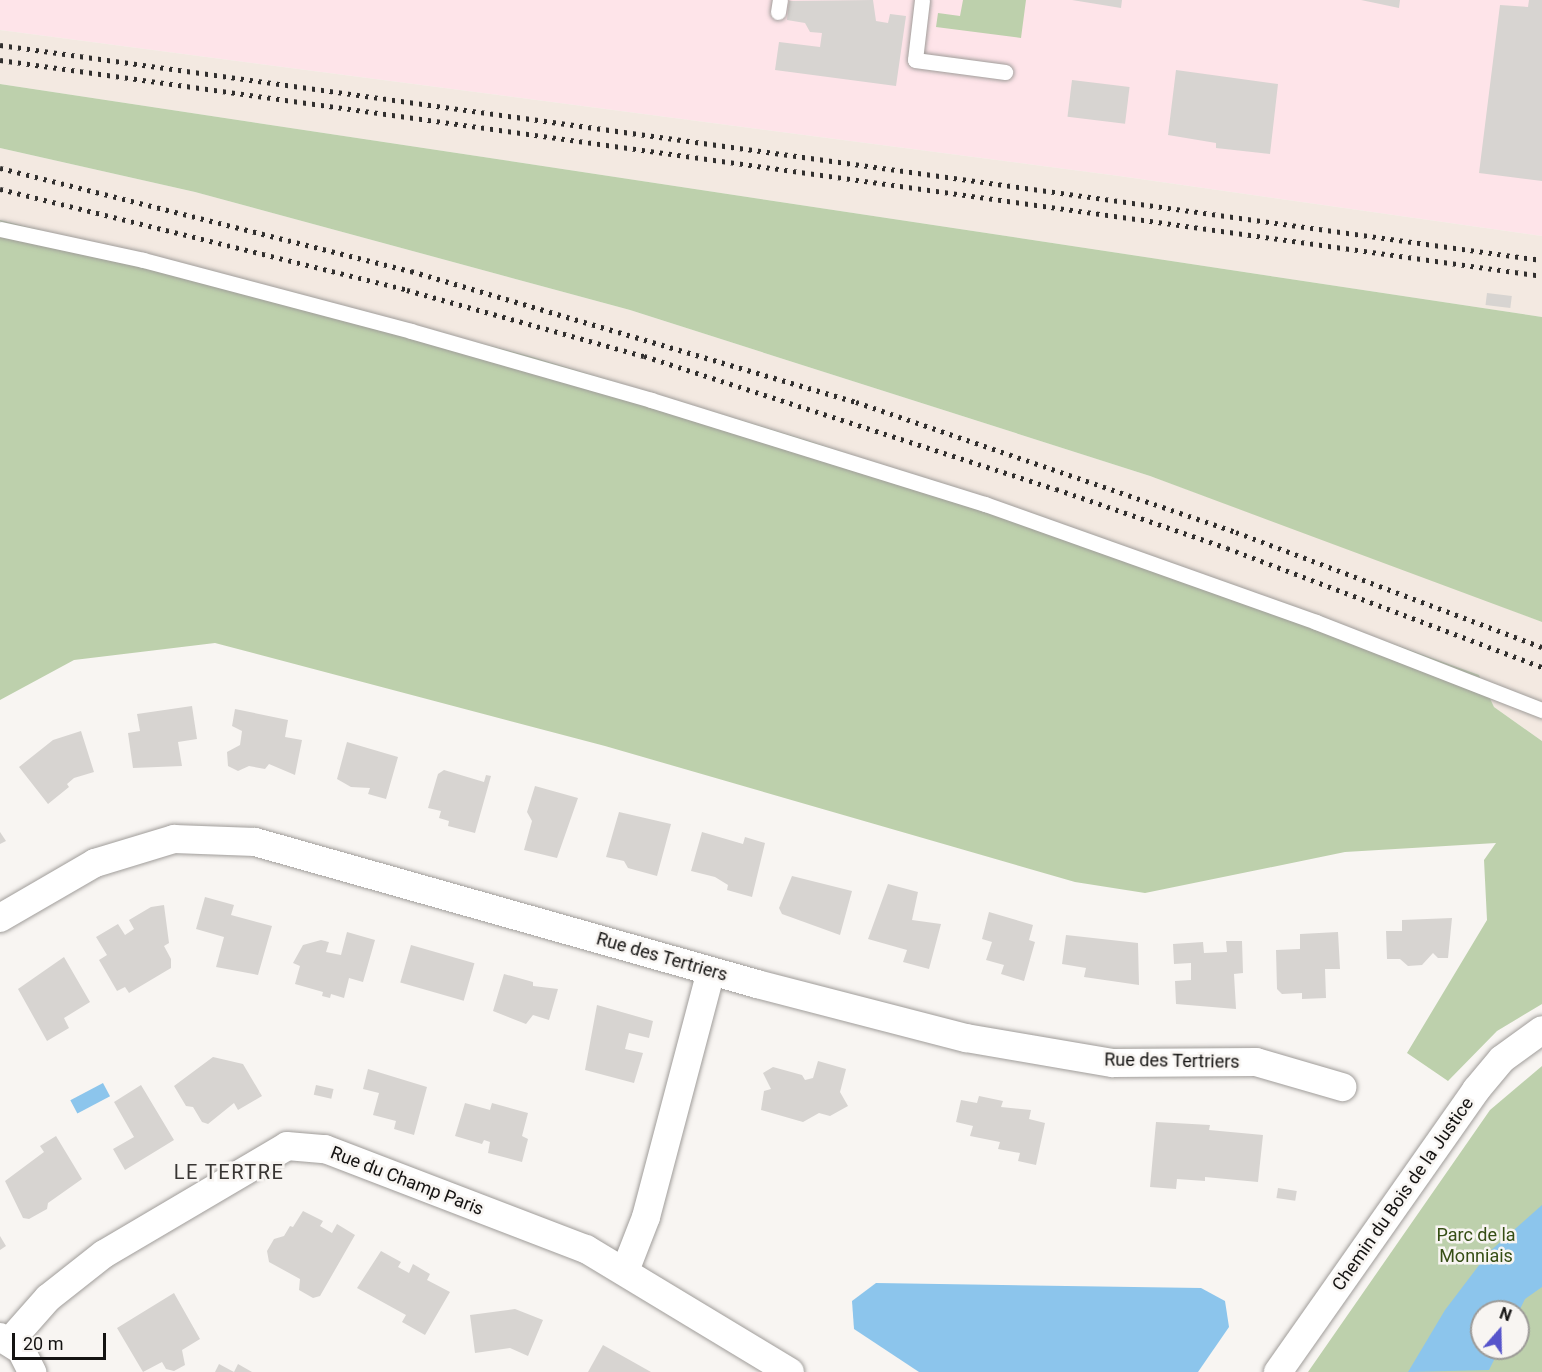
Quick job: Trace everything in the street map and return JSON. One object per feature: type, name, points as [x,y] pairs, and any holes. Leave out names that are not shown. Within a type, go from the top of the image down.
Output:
[{"type":"street","name":"Rue des Tertriers","points":[[0,918],[95,863],[174,839],[255,842],[711,971],[966,1038],[1113,1063],[1256,1062],[1342,1087]]},
{"type":"street","points":[[625,1272],[646,1217],[711,971]]},
{"type":"street","name":"Chemin du Bois de la Justice","points":[[1278,1372],[1476,1090],[1502,1059],[1542,1030]]},
{"type":"street","name":"Rue du Champ Paris","points":[[5,1339],[48,1298],[104,1254],[287,1146],[324,1149],[586,1249],[790,1372]]},
{"type":"street","points":[[5,1339],[21,1350],[32,1372]]},
{"type":"lane","points":[[922,0],[915,60],[1005,72]]},
{"type":"lane","points":[[0,229],[143,260],[422,335],[651,400],[940,490],[1316,622],[1542,710]]},
{"type":"shaded area","points":[[0,0],[1542,0],[1542,236],[1119,176],[0,30]]},
{"type":"shaded area","points":[[0,30],[1119,176],[1542,236],[1542,317],[0,84]]},
{"type":"shaded area","points":[[0,148],[195,192],[630,310],[1150,476],[1427,577],[1542,622],[1542,741],[1494,707],[1479,675],[1098,538],[809,441],[529,356],[0,220]]},
{"type":"green space","points":[[963,0],[1026,0],[1021,38],[936,27],[938,13],[960,16]]},
{"type":"green space","points":[[0,84],[1542,317],[1542,622],[1150,476],[630,310],[195,192],[0,148]]},
{"type":"green space","points":[[0,220],[529,356],[809,441],[1098,538],[1479,675],[1494,707],[1542,741],[1542,1004],[1497,1031],[1448,1081],[1407,1053],[1487,920],[1484,860],[1496,843],[1345,852],[1145,893],[1075,882],[605,746],[215,643],[74,660],[0,700]]},
{"type":"green space","name":"Parc de la Monniais","points":[[1542,1066],[1542,1372],[1308,1372],[1490,1110]]},
{"type":"water","points":[[103,1083],[110,1096],[77,1114],[70,1100]]},
{"type":"water","points":[[1542,1205],[1542,1287],[1524,1300],[1470,1300],[1470,1360],[1494,1360],[1489,1370],[1408,1372],[1445,1310],[1489,1252]]},
{"type":"water","points":[[876,1283],[1201,1288],[1225,1301],[1229,1327],[1198,1372],[919,1372],[854,1329],[852,1301]]},
{"type":"building","points":[[873,0],[876,21],[888,23],[890,14],[906,16],[896,86],[775,70],[779,42],[820,47],[822,33],[810,32],[805,23],[787,20],[789,1]]},
{"type":"building","points":[[1072,0],[1122,0],[1121,8]]},
{"type":"building","points":[[1361,0],[1400,0],[1399,8]]},
{"type":"building","points":[[1529,0],[1542,0],[1542,181],[1479,173],[1500,5],[1528,7]]},
{"type":"building","points":[[1176,70],[1278,84],[1270,154],[1216,148],[1216,143],[1168,135]]},
{"type":"building","points":[[1072,80],[1130,87],[1125,124],[1067,117]]},
{"type":"building","points":[[1487,293],[1512,296],[1510,308],[1486,305]]},
{"type":"building","points":[[192,706],[197,739],[178,742],[182,766],[133,768],[128,733],[140,731],[137,714]]},
{"type":"building","points":[[235,709],[288,720],[285,737],[302,740],[295,775],[269,764],[265,769],[249,766],[238,771],[228,766],[227,752],[240,745],[242,731],[232,726]]},
{"type":"building","points":[[81,731],[94,772],[74,778],[67,784],[69,787],[48,804],[19,767],[53,740]]},
{"type":"building","points":[[347,742],[398,757],[386,799],[368,794],[370,788],[351,787],[337,779]]},
{"type":"building","points":[[444,770],[484,782],[486,775],[491,776],[475,833],[448,826],[449,821],[439,818],[441,811],[428,808],[438,774]]},
{"type":"building","points":[[535,786],[578,798],[557,858],[524,850],[532,821],[527,812]]},
{"type":"building","points":[[619,812],[671,824],[657,876],[628,868],[624,861],[606,857]]},
{"type":"building","points":[[0,832],[6,841],[0,844]]},
{"type":"building","points":[[702,832],[743,844],[745,837],[765,843],[752,897],[727,890],[728,885],[715,877],[691,871]]},
{"type":"building","points":[[792,876],[852,891],[840,935],[782,914],[779,908]]},
{"type":"building","points":[[888,884],[918,892],[912,920],[941,924],[929,969],[903,962],[907,950],[868,939]]},
{"type":"building","points":[[205,897],[234,905],[231,915],[272,926],[258,975],[216,967],[224,937],[196,929]]},
{"type":"building","points":[[164,905],[169,943],[164,946],[171,959],[171,968],[129,993],[125,987],[117,991],[99,960],[107,955],[96,937],[118,924],[125,935],[134,929],[129,920],[151,907]]},
{"type":"building","points":[[989,912],[1033,925],[1029,940],[1035,942],[1024,981],[1001,974],[1004,965],[986,960],[992,942],[982,939]]},
{"type":"building","points":[[1452,918],[1448,958],[1438,958],[1433,953],[1422,965],[1408,966],[1400,959],[1387,959],[1386,931],[1402,931],[1402,920]]},
{"type":"building","points":[[347,932],[375,940],[363,982],[349,978],[344,998],[331,994],[330,998],[322,996],[323,992],[295,984],[300,966],[293,963],[303,945],[321,940],[329,942],[326,952],[341,955]]},
{"type":"building","points":[[1338,932],[1340,969],[1325,969],[1326,998],[1302,999],[1302,993],[1282,994],[1277,989],[1276,950],[1300,949],[1300,934]]},
{"type":"building","points":[[1066,935],[1138,943],[1139,985],[1084,977],[1086,968],[1062,964]]},
{"type":"building","points":[[1226,941],[1242,941],[1243,973],[1234,974],[1236,1009],[1176,1004],[1175,981],[1191,980],[1191,963],[1174,964],[1173,944],[1203,942],[1204,953],[1227,952]]},
{"type":"building","points":[[411,945],[474,963],[464,1001],[400,982]]},
{"type":"building","points":[[64,957],[90,1002],[64,1018],[69,1028],[47,1041],[18,989]]},
{"type":"building","points":[[504,974],[533,982],[533,986],[558,989],[549,1020],[533,1015],[526,1024],[493,1011]]},
{"type":"building","points":[[597,1005],[653,1021],[649,1038],[629,1033],[625,1049],[643,1053],[634,1083],[585,1070]]},
{"type":"building","points":[[213,1057],[243,1064],[262,1096],[238,1110],[234,1103],[208,1124],[202,1122],[193,1107],[186,1106],[174,1086]]},
{"type":"building","points":[[818,1061],[846,1069],[840,1092],[848,1106],[830,1116],[819,1113],[803,1122],[761,1110],[764,1091],[771,1089],[763,1073],[773,1067],[802,1075],[805,1080],[813,1078]]},
{"type":"building","points":[[368,1069],[427,1087],[414,1135],[394,1129],[396,1121],[373,1115],[379,1093],[363,1089]]},
{"type":"building","points":[[141,1085],[174,1140],[125,1170],[113,1149],[134,1137],[114,1102]]},
{"type":"building","points":[[316,1085],[334,1089],[331,1099],[314,1095]]},
{"type":"building","points":[[979,1096],[1003,1101],[1001,1107],[1031,1110],[1029,1119],[1045,1123],[1036,1165],[1018,1161],[1020,1153],[998,1149],[1000,1142],[970,1136],[973,1126],[956,1122],[961,1100],[977,1103]]},
{"type":"building","points":[[465,1103],[490,1110],[492,1103],[528,1113],[522,1136],[528,1139],[522,1162],[488,1153],[490,1142],[484,1140],[482,1144],[455,1136]]},
{"type":"building","points":[[1156,1122],[1210,1125],[1209,1130],[1263,1135],[1258,1182],[1205,1177],[1205,1181],[1177,1179],[1176,1189],[1150,1187]]},
{"type":"building","points":[[56,1136],[82,1179],[48,1203],[47,1209],[29,1219],[23,1218],[5,1181],[44,1152],[40,1146]]},
{"type":"building","points":[[1278,1188],[1297,1191],[1295,1201],[1276,1198]]},
{"type":"building","points":[[303,1211],[323,1221],[320,1226],[332,1233],[337,1224],[355,1235],[320,1296],[313,1298],[299,1290],[300,1279],[269,1262],[267,1251],[274,1239],[284,1236],[290,1226],[293,1227]]},
{"type":"building","points":[[0,1236],[6,1246],[0,1250]]},
{"type":"building","points":[[381,1251],[401,1262],[398,1267],[409,1273],[413,1264],[430,1274],[427,1280],[450,1292],[425,1335],[402,1322],[406,1315],[357,1288]]},
{"type":"building","points":[[174,1293],[200,1339],[182,1350],[185,1365],[174,1371],[166,1369],[162,1362],[143,1372],[117,1328]]},
{"type":"building","points":[[515,1309],[543,1320],[528,1356],[510,1348],[475,1353],[470,1315]]},
{"type":"building","points":[[603,1345],[651,1372],[588,1372]]},
{"type":"building","points":[[219,1364],[234,1372],[215,1372]]},
{"type":"building","points":[[238,1364],[252,1372],[234,1372]]},
{"type":"railway","points":[[0,45],[1542,260]]},
{"type":"railway","points":[[0,60],[1542,276]]},
{"type":"railway","points":[[0,168],[411,271],[856,402],[1236,532],[1542,647]]},
{"type":"railway","points":[[0,189],[407,290],[644,356],[1056,489],[1227,548],[1542,667]]},
{"type":"district","name":"LE TERTRE","points":[[229,1172]]}]
